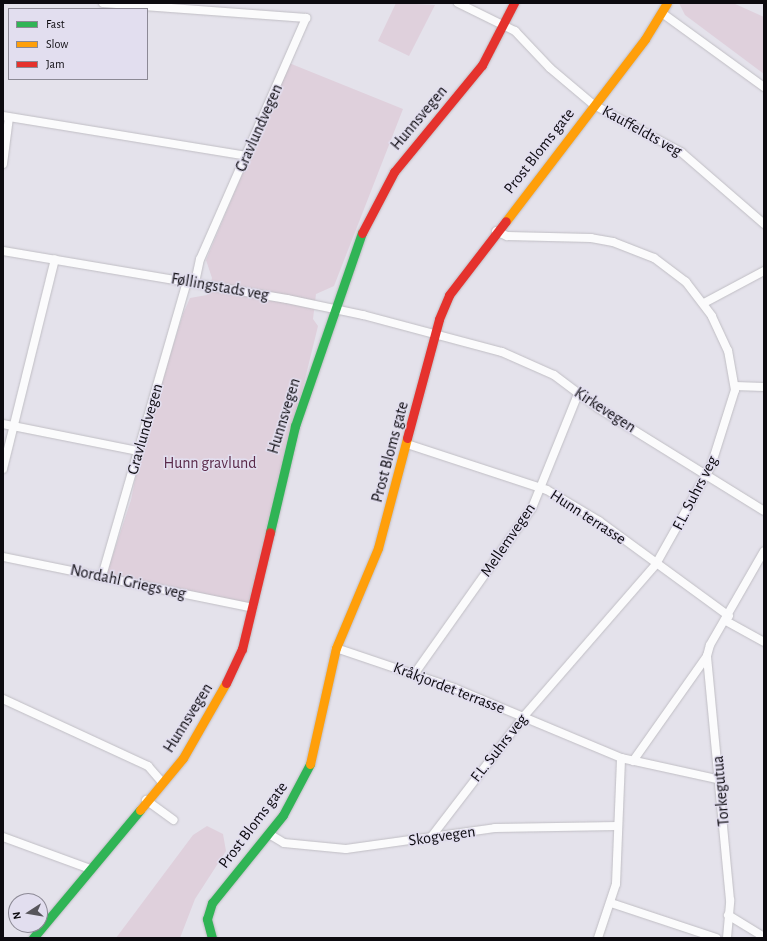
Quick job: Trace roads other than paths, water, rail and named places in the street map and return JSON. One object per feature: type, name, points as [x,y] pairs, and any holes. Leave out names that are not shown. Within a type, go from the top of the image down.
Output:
[{"type":"street","name":"Gravlundvegen","points":[[102,576],[138,451],[191,282],[200,258],[247,156],[306,18],[103,3]]},
{"type":"street","name":"Kauffeldts veg","points":[[458,3],[515,31],[550,68],[594,104],[681,152],[764,224]]},
{"type":"street","name":"Hunnsvegen","points":[[33,938],[161,781],[183,758],[218,701],[242,650],[295,426],[334,310],[371,210],[406,157],[482,65],[514,3]]},
{"type":"street","name":"Prost Bloms gate","points":[[212,938],[207,925],[209,908],[269,834],[294,798],[312,761],[336,648],[377,551],[407,444],[435,332],[449,295],[662,13],[666,3]]},
{"type":"street","points":[[662,13],[764,87]]},
{"type":"street","points":[[3,164],[6,117],[247,156]]},
{"type":"street","name":"F.L. Suhrs veg","points":[[432,836],[524,716],[656,564],[707,474],[730,413],[735,386],[728,351],[704,303],[674,272],[632,248],[591,238],[515,237],[496,231]]},
{"type":"street","name":"Føllingstads veg","points":[[3,251],[191,282],[334,310],[435,332]]},
{"type":"street","points":[[3,469],[55,259]]},
{"type":"street","points":[[704,303],[764,271]]},
{"type":"street","name":"Kirkevegen","points":[[435,332],[528,363],[554,375],[578,394],[764,511]]},
{"type":"street","points":[[735,386],[764,387]]},
{"type":"street","name":"Mellemvegen","points":[[415,673],[532,508],[578,394]]},
{"type":"street","points":[[3,424],[138,451]]},
{"type":"street","name":"Hunn terrasse","points":[[407,444],[540,487],[575,505],[728,618],[764,642]]},
{"type":"street","points":[[728,618],[764,551]]},
{"type":"street","name":"Nordahl Griegs veg","points":[[3,557],[253,608]]},
{"type":"street","name":"Torkegutua","points":[[727,938],[730,900],[721,780],[707,656],[710,645],[728,618]]},
{"type":"street","name":"Kråkjordet terrasse","points":[[336,648],[415,673],[524,716],[621,758],[721,780]]},
{"type":"street","points":[[633,761],[707,656]]},
{"type":"street","points":[[3,700],[148,766],[161,781]]},
{"type":"street","points":[[598,938],[611,903],[616,884],[621,758]]},
{"type":"street","points":[[146,800],[174,820]]},
{"type":"street","name":"Skogvegen","points":[[269,834],[284,843],[322,849],[495,828],[618,826]]},
{"type":"street","points":[[3,837],[90,869]]},
{"type":"street","points":[[611,903],[716,938]]},
{"type":"street","points":[[728,915],[764,937]]},
{"type":"park label","name":"Hunn gravlund","points":[[210,463]]}]
